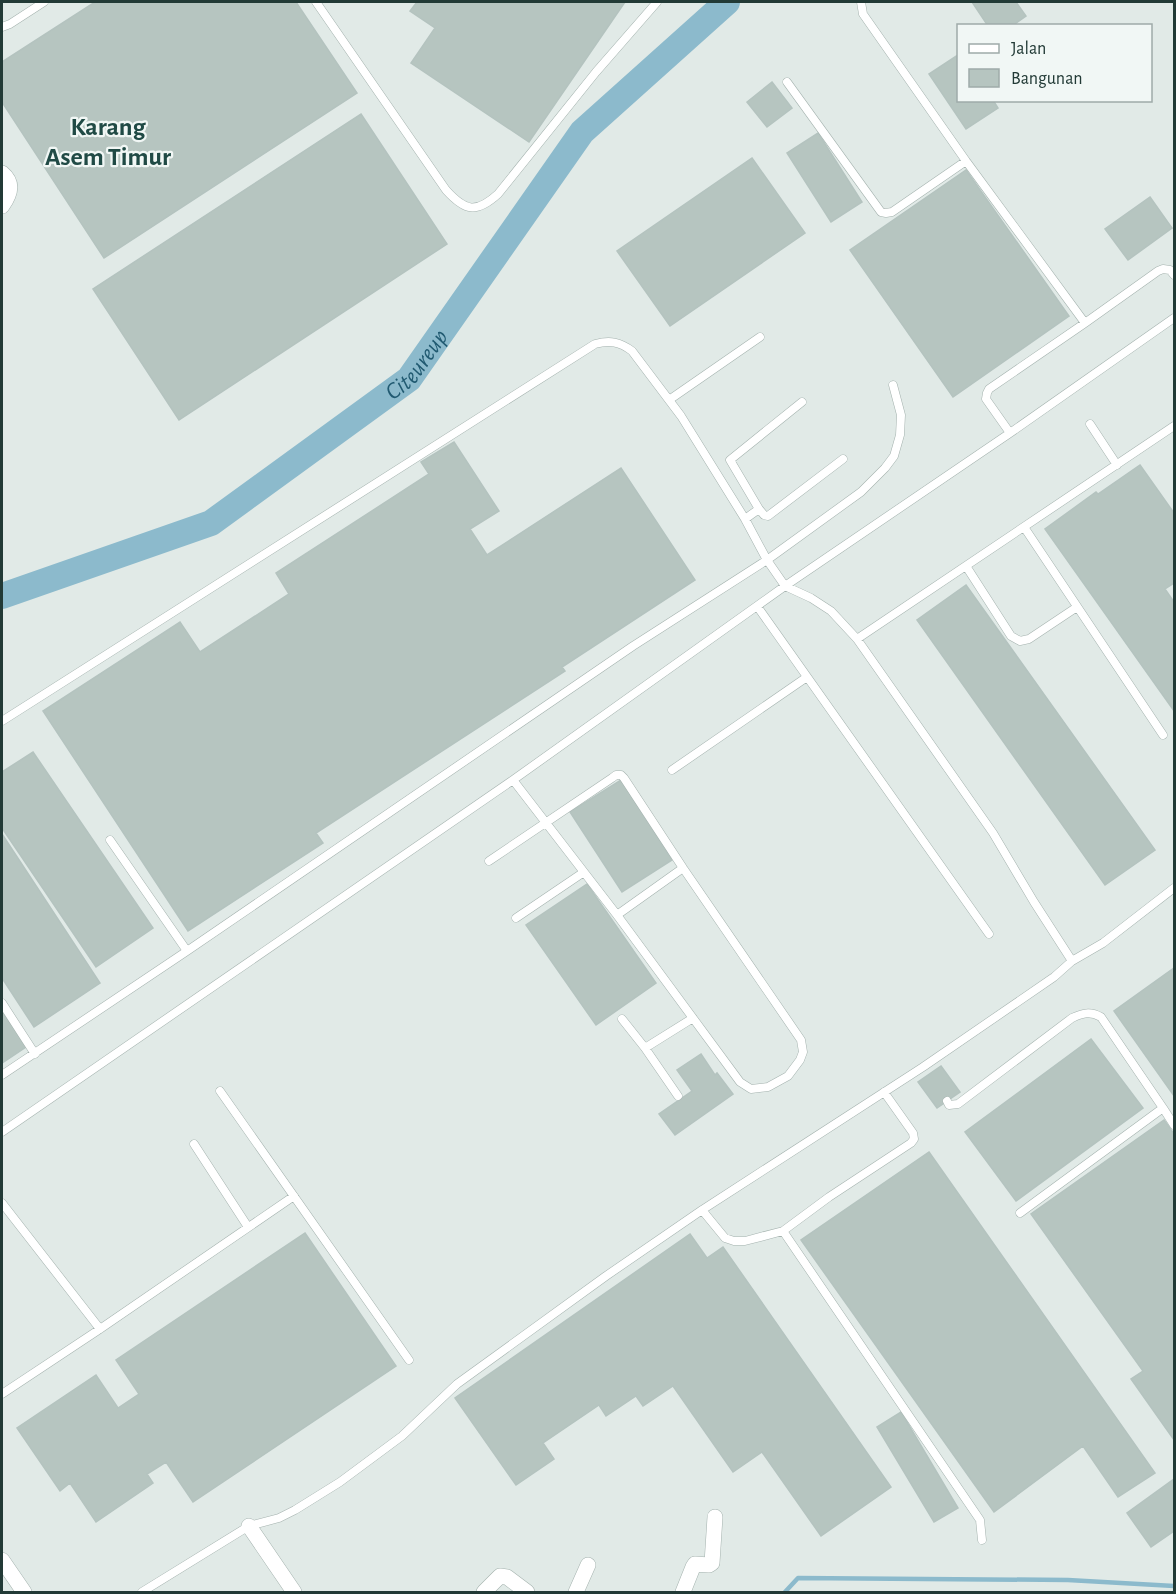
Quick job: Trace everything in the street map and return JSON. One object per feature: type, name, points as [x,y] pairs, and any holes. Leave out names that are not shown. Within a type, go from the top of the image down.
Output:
[{"type":"street","points":[[2,173],[8,179],[10,187],[9,196],[2,206]]},
{"type":"street","points":[[683,1593],[695,1564],[709,1565],[712,1563],[715,1517]]},
{"type":"street","points":[[249,1526],[294,1593]]},
{"type":"street","points":[[2,1560],[24,1593]]},
{"type":"street","points":[[576,1593],[588,1565]]},
{"type":"street","points":[[484,1593],[500,1576],[507,1577],[527,1593]]},
{"type":"lane","points":[[2,27],[44,2]]},
{"type":"lane","points":[[315,2],[446,190],[456,201],[471,208],[484,205],[498,194],[596,72],[657,2]]},
{"type":"lane","points":[[861,2],[863,14],[966,161],[1085,323]]},
{"type":"lane","points":[[787,82],[881,212],[892,212],[966,161]]},
{"type":"lane","points":[[1010,433],[986,399],[989,389],[1158,272],[1163,269],[1170,270],[1174,275]]},
{"type":"lane","points":[[2,1132],[513,780],[785,586],[1174,318]]},
{"type":"lane","points":[[669,400],[760,337]]},
{"type":"lane","points":[[2,721],[595,344],[606,341],[616,342],[632,351],[669,400],[785,586],[811,598],[831,611],[857,639],[993,832],[1072,961]]},
{"type":"lane","points":[[2,1075],[633,646],[767,560],[861,492],[894,456],[900,435],[901,415],[893,385]]},
{"type":"lane","points":[[802,402],[729,460],[759,509],[768,516],[843,459]]},
{"type":"lane","points":[[1090,424],[1117,465]]},
{"type":"lane","points":[[857,639],[1174,426]]},
{"type":"lane","points":[[745,519],[759,509]]},
{"type":"lane","points":[[1024,527],[1164,735]]},
{"type":"lane","points":[[966,566],[1011,636],[1020,641],[1029,639],[1077,607]]},
{"type":"lane","points":[[757,606],[989,934]]},
{"type":"lane","points":[[672,770],[807,677]]},
{"type":"lane","points":[[489,861],[546,823],[616,775],[621,775],[801,1040],[803,1052],[800,1060],[788,1076],[768,1087],[751,1089],[740,1082],[617,915],[546,823],[513,780]]},
{"type":"lane","points":[[110,840],[187,951]]},
{"type":"lane","points":[[617,915],[683,868]]},
{"type":"lane","points":[[516,918],[584,872]]},
{"type":"lane","points":[[142,1593],[249,1526],[279,1518],[340,1482],[402,1436],[457,1384],[506,1347],[702,1210],[884,1092],[925,1070],[1054,977],[1072,961],[1103,943],[1174,888]]},
{"type":"lane","points":[[2,1003],[34,1054]]},
{"type":"lane","points":[[947,1101],[949,1105],[958,1104],[1072,1018],[1082,1013],[1092,1012],[1101,1017],[1174,1125]]},
{"type":"lane","points":[[645,1048],[693,1018]]},
{"type":"lane","points":[[622,1019],[678,1096]]},
{"type":"lane","points":[[220,1091],[409,1360]]},
{"type":"lane","points":[[702,1210],[726,1238],[734,1241],[745,1241],[783,1231],[914,1139],[913,1133],[884,1092]]},
{"type":"lane","points":[[1020,1213],[1162,1108]]},
{"type":"lane","points":[[194,1144],[248,1227]]},
{"type":"lane","points":[[2,1394],[294,1196]]},
{"type":"lane","points":[[2,1203],[100,1329]]},
{"type":"lane","points":[[783,1231],[980,1520],[982,1540]]},
{"type":"building","points":[[95,2],[296,2],[357,93],[104,258],[2,102],[2,62]]},
{"type":"building","points":[[417,2],[625,2],[529,142],[411,63],[435,28],[410,11]]},
{"type":"building","points":[[972,2],[1016,2],[1026,16],[1015,24],[987,24]]},
{"type":"building","points":[[957,56],[957,102],[994,102],[998,108],[966,129],[929,74]]},
{"type":"building","points":[[772,82],[792,108],[767,127],[747,102]]},
{"type":"building","points":[[361,114],[447,244],[179,420],[93,289]]},
{"type":"building","points":[[818,133],[862,202],[831,222],[787,153]]},
{"type":"building","points":[[752,158],[805,233],[670,326],[617,251]]},
{"type":"building","points":[[966,170],[1069,316],[953,397],[850,250]]},
{"type":"building","points":[[1150,197],[1172,228],[1128,260],[1105,229]]},
{"type":"building","points":[[454,442],[499,511],[470,529],[487,555],[621,468],[695,580],[562,667],[565,671],[316,833],[323,843],[188,931],[43,711],[180,622],[200,652],[289,594],[276,573],[429,474],[421,462]]},
{"type":"building","points":[[1140,465],[1174,513],[1174,583],[1165,589],[1174,602],[1174,711],[1045,529],[1096,492],[1098,494]]},
{"type":"building","points":[[966,585],[1155,850],[1105,885],[917,620]]},
{"type":"building","points":[[33,752],[153,928],[96,967],[2,828],[2,772]]},
{"type":"building","points":[[621,780],[672,860],[622,892],[570,812]]},
{"type":"building","points":[[2,834],[100,983],[34,1027],[2,978]]},
{"type":"building","points":[[587,884],[656,983],[596,1025],[526,925]]},
{"type":"building","points":[[1174,968],[1174,1096],[1114,1011]]},
{"type":"building","points":[[2,1010],[26,1047],[2,1063]]},
{"type":"building","points":[[1091,1039],[1143,1108],[1016,1201],[965,1132]]},
{"type":"building","points":[[701,1054],[715,1075],[717,1073],[733,1094],[675,1135],[659,1114],[692,1091],[677,1070]]},
{"type":"building","points":[[941,1066],[960,1092],[937,1108],[918,1082]]},
{"type":"building","points":[[1164,1120],[1174,1134],[1174,1440],[1131,1379],[1143,1371],[1031,1214]]},
{"type":"building","points":[[929,1152],[1155,1473],[1118,1497],[1083,1446],[994,1512],[801,1240]]},
{"type":"building","points":[[305,1233],[396,1366],[193,1502],[166,1462],[147,1474],[153,1483],[96,1522],[70,1483],[60,1491],[17,1428],[96,1375],[118,1408],[139,1394],[116,1360]]},
{"type":"building","points":[[690,1234],[707,1258],[723,1247],[891,1487],[821,1536],[762,1452],[733,1472],[673,1386],[643,1406],[636,1396],[606,1416],[599,1405],[543,1443],[554,1459],[516,1485],[455,1398]]},
{"type":"building","points":[[901,1412],[958,1508],[934,1522],[877,1427]]},
{"type":"building","points":[[1174,1479],[1174,1531],[1151,1547],[1127,1513]]},
{"type":"waterway","name":"Citeureup","points":[[2,596],[211,523],[409,379],[582,132],[727,2]]},
{"type":"waterway","points":[[785,1592],[798,1578],[1068,1580],[1174,1586]]},
{"type":"district","name":"Karang Asem Timur","points":[[108,141]]}]
